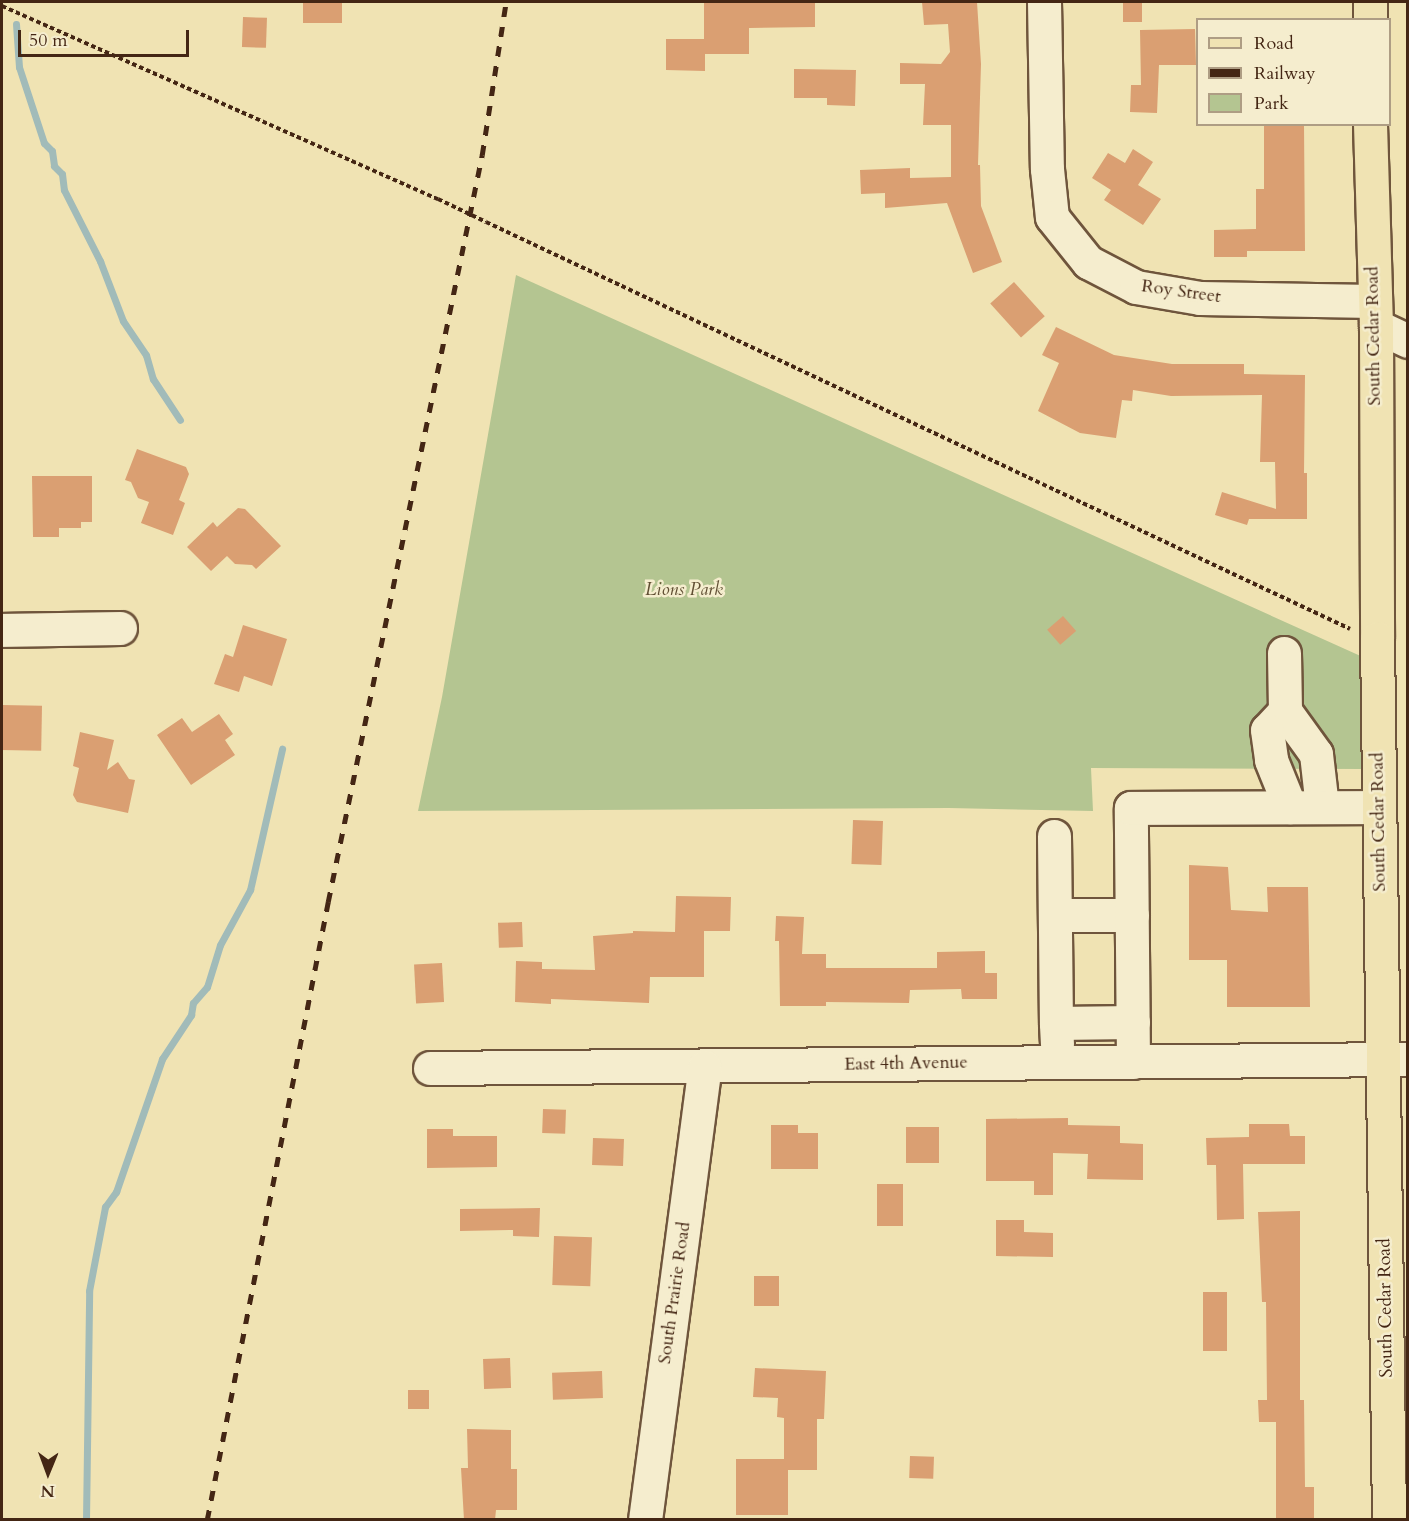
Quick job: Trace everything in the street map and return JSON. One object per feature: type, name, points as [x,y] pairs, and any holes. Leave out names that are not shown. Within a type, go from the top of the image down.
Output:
[{"type":"main road","points":[[1370,2],[1370,18]]},
{"type":"main road","name":"South Cedar Road","points":[[1371,126],[1379,807],[1395,1059],[1398,1451],[1389,1520]]},
{"type":"street","name":"Roy Street","points":[[1044,2],[1047,169],[1052,217],[1088,262],[1136,287],[1200,298],[1375,314]]},
{"type":"street","points":[[1375,314],[1407,341]]},
{"type":"street","points":[[2,630],[120,628]]},
{"type":"street","points":[[1284,653],[1285,711],[1316,754],[1322,807]]},
{"type":"street","points":[[1285,711],[1267,730],[1271,760],[1290,807]]},
{"type":"street","points":[[1133,1062],[1131,808],[1379,807]]},
{"type":"street","points":[[1054,836],[1058,1063]]},
{"type":"street","points":[[1055,915],[1132,915]]},
{"type":"street","points":[[1056,1023],[1133,1022]]},
{"type":"street","name":"East 4th Avenue","points":[[430,1068],[1395,1059]]},
{"type":"street","name":"South Prairie Road","points":[[645,1520],[705,1067]]},
{"type":"path","points":[[2,6],[438,199],[1354,630]]},
{"type":"green space","name":"Lions Park","points":[[516,275],[1365,658],[1368,769],[1091,768],[1093,811],[949,808],[418,811],[442,697]]},
{"type":"building","points":[[303,2],[342,2],[342,23],[303,23]]},
{"type":"building","points":[[704,2],[815,2],[815,27],[749,28],[749,54],[705,54],[705,71],[666,70],[666,39],[704,39]]},
{"type":"building","points":[[922,2],[977,2],[981,64],[978,165],[980,165],[981,206],[1002,262],[973,273],[947,203],[885,208],[885,193],[861,194],[860,170],[910,168],[910,178],[951,177],[951,125],[923,125],[925,84],[900,84],[900,63],[941,64],[950,52],[948,24],[924,25]]},
{"type":"building","points":[[1123,2],[1142,2],[1142,22],[1123,22]]},
{"type":"building","points":[[243,17],[267,18],[266,48],[242,47]]},
{"type":"building","points":[[1195,29],[1196,65],[1159,65],[1157,113],[1130,112],[1131,85],[1141,85],[1140,30]]},
{"type":"building","points":[[794,69],[856,70],[855,106],[827,105],[827,98],[794,98]]},
{"type":"building","points":[[1264,126],[1304,126],[1305,251],[1247,251],[1247,257],[1214,257],[1214,230],[1256,229],[1256,189],[1264,189]]},
{"type":"building","points":[[1133,149],[1153,162],[1138,185],[1161,199],[1143,225],[1104,200],[1111,190],[1092,178],[1108,153],[1125,163]]},
{"type":"building","points":[[1014,282],[1045,316],[1021,338],[990,303]]},
{"type":"building","points":[[1056,327],[1114,355],[1172,364],[1244,364],[1244,374],[1305,375],[1304,473],[1307,473],[1307,519],[1249,519],[1247,525],[1215,515],[1222,492],[1276,509],[1275,462],[1260,462],[1262,395],[1171,396],[1133,390],[1132,401],[1122,400],[1116,438],[1080,433],[1038,411],[1059,363],[1042,355]]},
{"type":"building","points":[[137,449],[186,467],[189,474],[179,500],[185,503],[173,535],[141,523],[149,502],[138,498],[131,482],[125,480]]},
{"type":"building","points":[[32,476],[92,476],[92,522],[81,522],[81,528],[59,528],[59,537],[33,537]]},
{"type":"building","points":[[238,508],[245,509],[281,546],[256,569],[252,565],[235,564],[227,556],[211,571],[187,547],[213,522],[217,527]]},
{"type":"building","points":[[1063,616],[1076,631],[1060,645],[1047,630]]},
{"type":"building","points":[[243,625],[287,639],[272,686],[244,676],[239,692],[214,684],[225,654],[233,657]]},
{"type":"building","points":[[2,705],[42,706],[41,751],[2,750]]},
{"type":"building","points":[[219,714],[233,734],[225,740],[235,755],[191,785],[157,735],[182,718],[192,732]]},
{"type":"building","points":[[80,732],[114,740],[107,770],[118,762],[129,779],[135,780],[128,813],[77,802],[73,795],[79,768],[73,766]]},
{"type":"building","points":[[853,820],[883,821],[881,865],[851,864]]},
{"type":"building","points":[[1189,865],[1228,867],[1231,910],[1268,912],[1267,887],[1308,887],[1310,1007],[1227,1007],[1227,960],[1189,960]]},
{"type":"building","points":[[676,896],[731,897],[730,931],[704,931],[704,977],[650,977],[649,1003],[551,999],[551,1004],[515,1002],[516,961],[542,962],[542,969],[595,970],[593,936],[633,933],[633,931],[675,932]]},
{"type":"building","points":[[776,916],[804,917],[802,954],[826,954],[826,968],[937,968],[937,952],[985,951],[985,973],[997,973],[997,999],[962,999],[961,989],[910,990],[909,1003],[826,1002],[826,1006],[780,1006],[779,941],[775,941]]},
{"type":"building","points":[[522,922],[523,947],[499,948],[498,923]]},
{"type":"building","points":[[442,963],[444,1002],[416,1003],[414,964]]},
{"type":"building","points":[[543,1109],[566,1110],[565,1134],[542,1133]]},
{"type":"building","points":[[1068,1118],[1068,1125],[1120,1126],[1120,1143],[1143,1144],[1143,1180],[1087,1179],[1088,1154],[1053,1153],[1053,1195],[1034,1195],[1034,1181],[986,1181],[986,1119]]},
{"type":"building","points":[[1249,1124],[1289,1124],[1290,1136],[1305,1136],[1305,1164],[1243,1164],[1244,1219],[1217,1220],[1216,1165],[1207,1165],[1206,1138],[1249,1137]]},
{"type":"building","points":[[771,1125],[798,1125],[798,1133],[818,1133],[818,1169],[771,1169]]},
{"type":"building","points":[[906,1127],[939,1127],[939,1163],[906,1163]]},
{"type":"building","points":[[427,1129],[453,1129],[453,1136],[497,1136],[497,1167],[427,1168]]},
{"type":"building","points":[[593,1138],[624,1139],[623,1166],[592,1165]]},
{"type":"building","points":[[877,1184],[903,1184],[903,1226],[877,1226]]},
{"type":"building","points":[[540,1208],[539,1237],[513,1236],[513,1230],[460,1231],[460,1209]]},
{"type":"building","points":[[1300,1211],[1300,1400],[1304,1400],[1305,1487],[1314,1487],[1314,1520],[1276,1520],[1276,1422],[1259,1422],[1258,1400],[1267,1400],[1266,1302],[1262,1302],[1258,1212]]},
{"type":"building","points":[[996,1220],[1024,1220],[1024,1232],[1053,1233],[1053,1257],[996,1256]]},
{"type":"building","points":[[554,1236],[592,1237],[590,1286],[552,1285]]},
{"type":"building","points":[[754,1276],[779,1276],[779,1306],[754,1306]]},
{"type":"building","points":[[1203,1292],[1227,1292],[1227,1351],[1203,1351]]},
{"type":"building","points":[[510,1358],[511,1388],[484,1389],[483,1359]]},
{"type":"building","points":[[755,1368],[826,1371],[824,1419],[817,1419],[817,1470],[788,1470],[788,1515],[736,1515],[736,1459],[784,1459],[784,1418],[777,1417],[778,1398],[753,1397]]},
{"type":"building","points":[[602,1371],[603,1398],[553,1400],[552,1373]]},
{"type":"building","points":[[408,1390],[429,1390],[429,1409],[408,1409]]},
{"type":"building","points":[[467,1429],[511,1430],[511,1469],[517,1469],[517,1510],[496,1510],[495,1520],[464,1520],[461,1468],[468,1468]]},
{"type":"building","points":[[910,1456],[934,1457],[933,1479],[909,1478]]},
{"type":"waterway","points":[[16,24],[19,67],[44,143],[52,151],[54,166],[62,174],[64,190],[100,261],[123,321],[146,355],[153,379],[180,420]]},
{"type":"waterway","points":[[86,1520],[89,1291],[105,1207],[116,1192],[162,1059],[191,1015],[193,1003],[207,987],[220,945],[250,890],[282,749]]},
{"type":"railway","points":[[207,1520],[328,902],[482,155],[506,2]]}]
